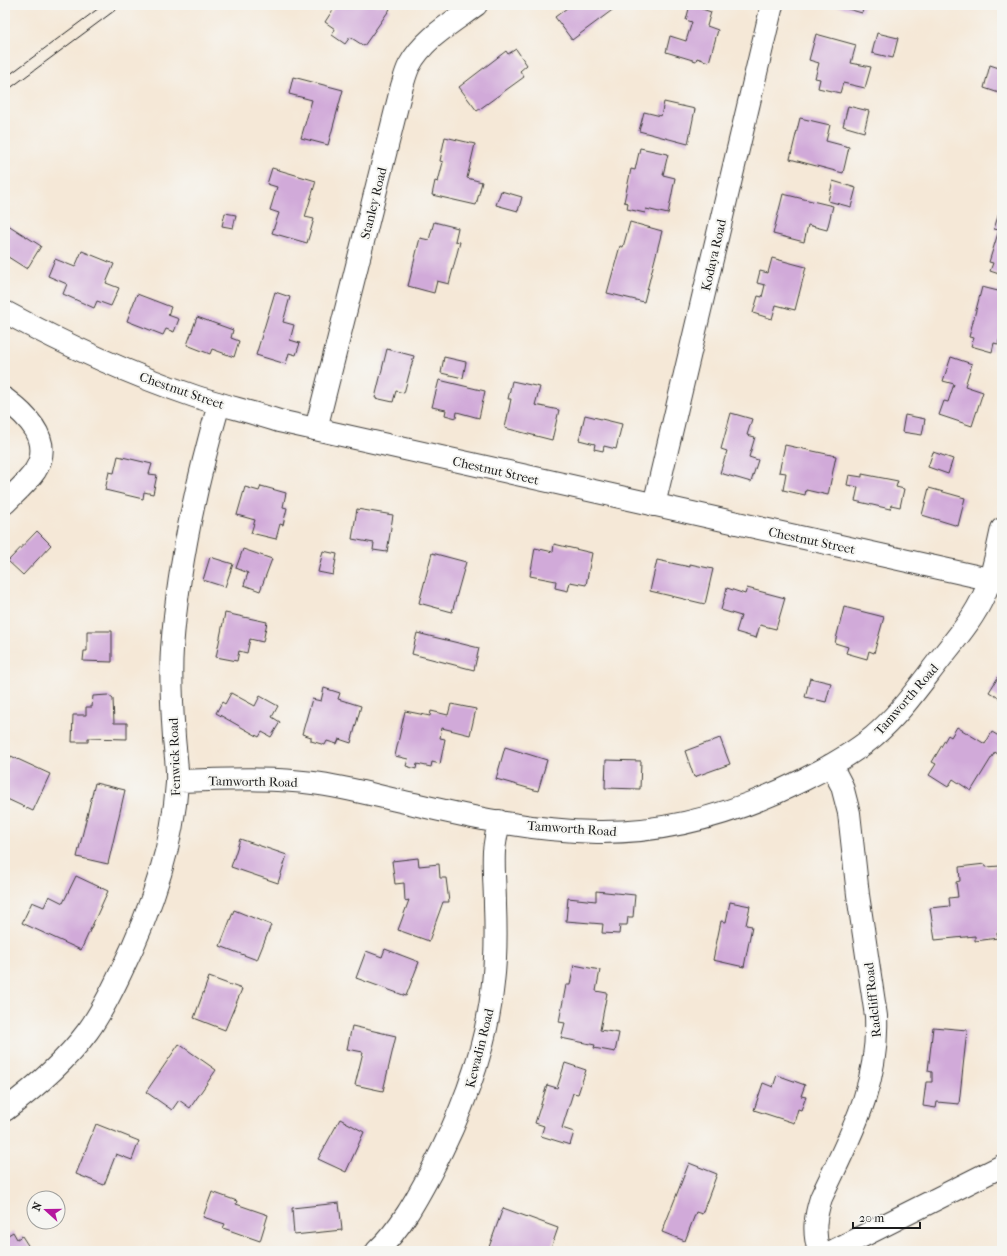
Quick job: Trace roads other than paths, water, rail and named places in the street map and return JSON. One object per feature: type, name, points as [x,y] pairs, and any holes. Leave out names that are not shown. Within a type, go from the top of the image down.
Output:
[{"type":"street","name":"Stanley Road","points":[[316,429],[402,86],[409,66],[423,47],[476,5]]},
{"type":"street","name":"Kodaya Road","points":[[654,505],[772,5]]},
{"type":"street","name":"Chestnut Street","points":[[5,312],[47,334],[107,362],[166,386],[219,404],[316,429],[996,581]]},
{"type":"street","points":[[5,399],[19,410],[34,426],[39,436],[41,447],[40,459],[35,470],[28,480],[5,503]]},
{"type":"street","name":"Fenwick Road","points":[[5,1110],[39,1083],[73,1050],[89,1029],[115,984],[126,961],[146,914],[162,864],[174,819],[177,781],[171,696],[172,652],[176,608],[182,564],[197,485],[219,404]]},
{"type":"street","name":"Tamworth Road","points":[[177,781],[273,780],[314,783],[498,821],[548,828],[596,832],[619,832],[666,827],[732,811],[791,786],[831,765],[860,747],[875,735],[907,701],[970,620],[996,581],[1002,529]]},
{"type":"street","name":"Radcliff Road","points":[[819,1251],[814,1229],[816,1213],[821,1198],[854,1130],[873,1067],[877,1033],[876,1016],[858,895],[849,813],[842,786],[831,765]]},
{"type":"street","name":"Kewadin Road","points":[[377,1251],[399,1228],[416,1201],[441,1154],[462,1108],[480,1055],[487,1024],[493,984],[495,933],[494,852],[498,821]]},
{"type":"street","points":[[833,1251],[1002,1166]]},
{"type":"tram line","points":[[5,78],[103,5]]},
{"type":"tram line","points":[[5,92],[122,5]]}]
